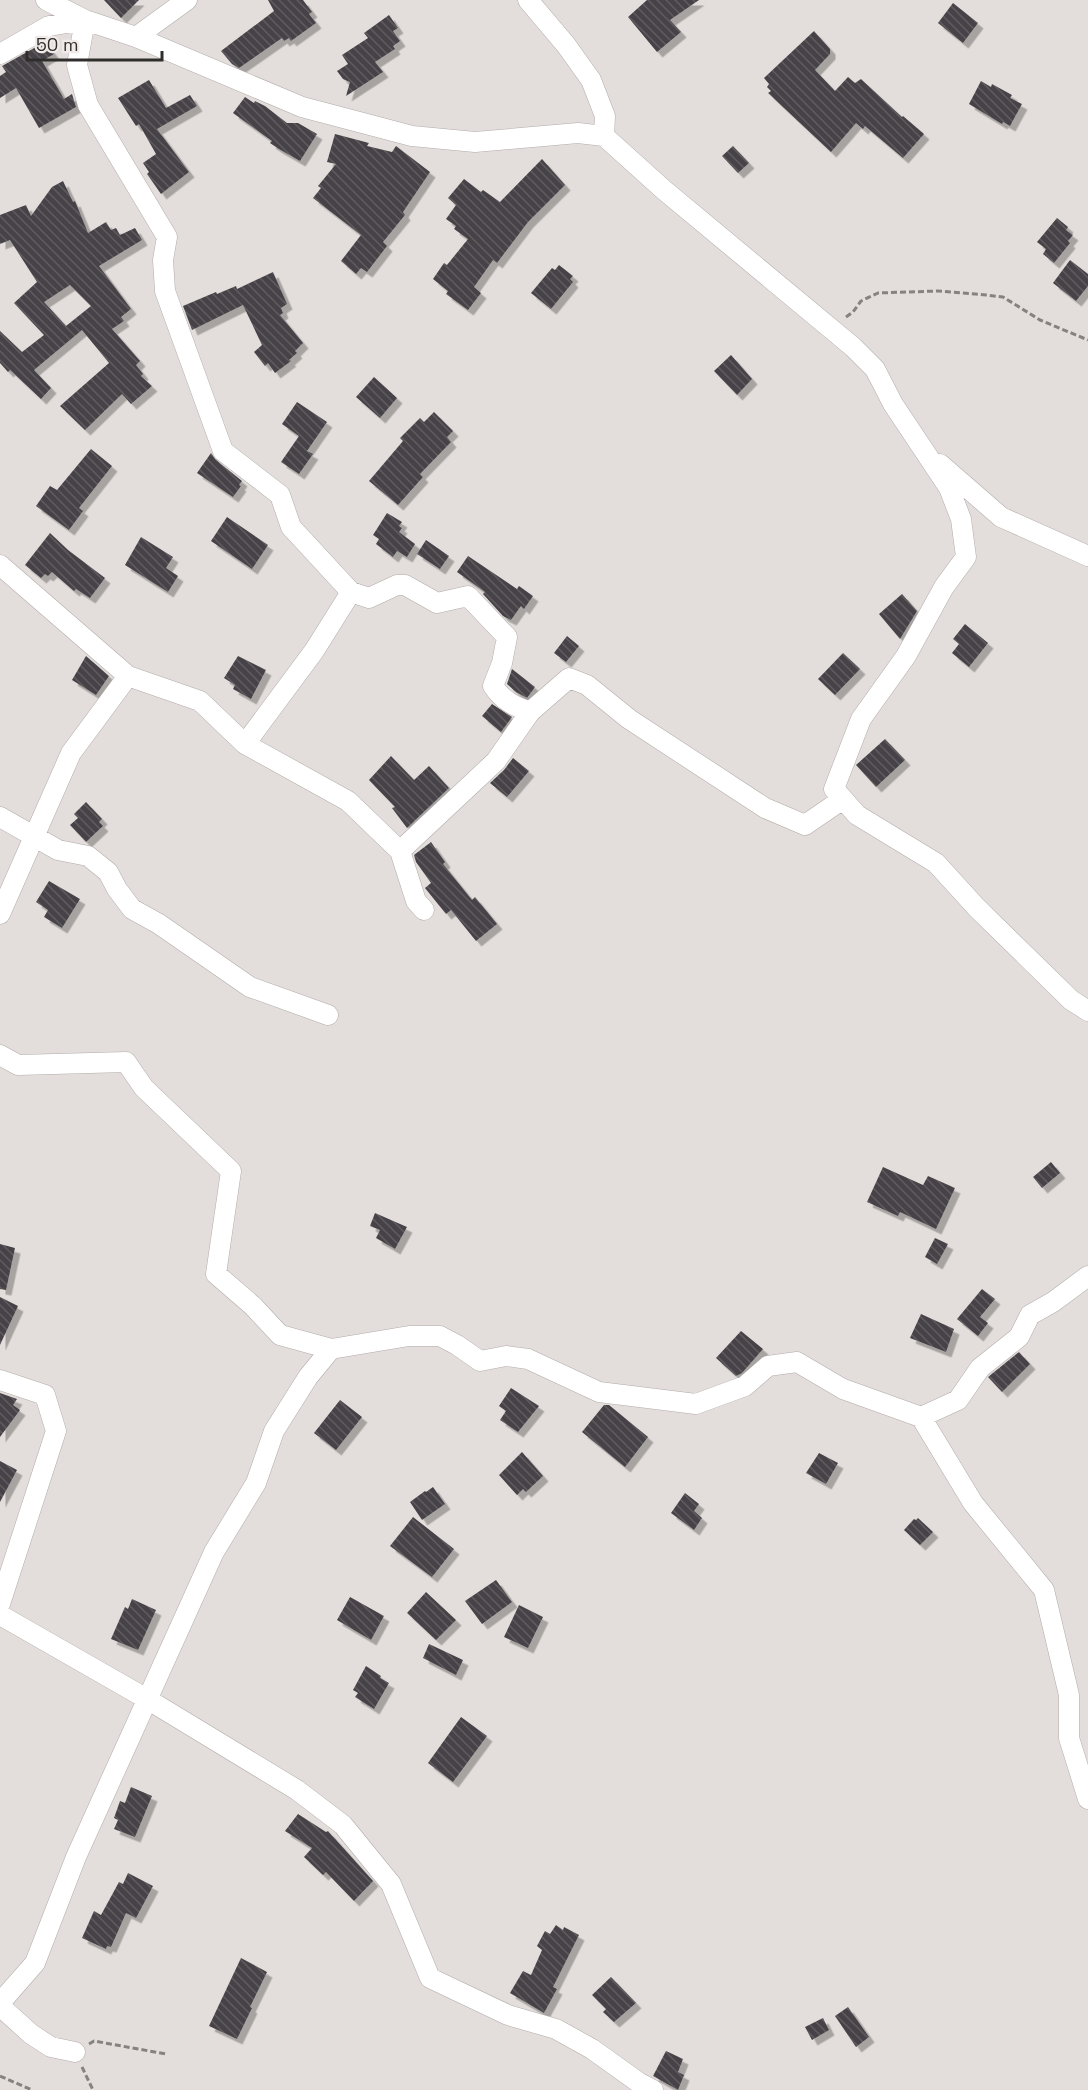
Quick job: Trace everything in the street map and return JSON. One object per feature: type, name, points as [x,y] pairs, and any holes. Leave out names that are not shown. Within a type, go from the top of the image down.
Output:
[{"type":"street","points":[[46,0],[85,21],[136,37],[302,107],[412,136],[475,142],[578,133],[604,136],[664,190],[834,329],[874,369],[949,488],[961,519],[966,557],[944,587],[906,656],[861,719],[834,789],[856,815],[936,863],[977,908],[1054,984],[1071,1000],[1088,1011]]},
{"type":"street","points":[[136,37],[187,0]]},
{"type":"street","points":[[528,0],[566,45],[591,80],[605,116],[604,136]]},
{"type":"street","points":[[0,54],[49,26],[85,21]]},
{"type":"street","points":[[85,21],[77,65],[88,105],[167,237],[163,260],[165,291],[223,451],[280,495],[291,527],[351,592],[369,598],[397,585],[405,585],[437,603],[468,596],[507,637],[502,663],[494,686],[508,704],[530,712]]},
{"type":"street","points":[[922,448],[1001,517],[1088,556]]},
{"type":"street","points":[[0,565],[128,676],[200,701],[245,744],[348,801],[400,851],[416,901],[424,910]]},
{"type":"street","points":[[245,744],[314,651],[351,592]]},
{"type":"street","points":[[0,914],[71,753],[128,676]]},
{"type":"street","points":[[400,851],[496,761],[530,712],[569,678],[587,685],[629,718],[765,808],[805,825],[843,799]]},
{"type":"street","points":[[0,817],[58,850],[88,856],[108,872],[132,909],[159,924],[250,987],[328,1015]]},
{"type":"street","points":[[0,1055],[18,1065],[126,1062],[144,1088],[231,1172],[216,1274],[253,1306],[280,1335],[331,1349],[409,1336],[440,1336],[480,1361],[506,1356],[528,1359],[599,1392],[696,1404],[745,1386],[768,1366],[797,1362],[843,1389],[921,1417],[973,1503],[1044,1590],[1068,1695],[1069,1738],[1088,1799]]},
{"type":"street","points":[[921,1417],[958,1400],[980,1368],[1019,1337],[1030,1315],[1053,1302],[1088,1276]]},
{"type":"street","points":[[75,2052],[51,2048],[31,2034],[0,2005],[35,1963],[76,1857],[214,1552],[256,1483],[274,1431],[308,1377],[331,1349]]},
{"type":"street","points":[[0,1380],[45,1395],[56,1431],[0,1604]]},
{"type":"street","points":[[0,1615],[297,1790],[343,1825],[391,1884],[430,1978],[508,2015],[556,2029],[592,2049],[653,2090]]},
{"type":"path","points":[[834,329],[853,312],[861,301],[878,293],[938,291],[1003,297],[1040,320],[1088,340]]},
{"type":"path","points":[[93,2090],[75,2052],[94,2041],[166,2054]]},
{"type":"path","points":[[0,2076],[32,2090]]},
{"type":"building","points":[[104,0],[139,0],[121,18]]},
{"type":"building","points":[[268,0],[303,0],[312,12],[309,14],[316,23],[291,41],[289,38],[284,41],[282,38],[239,68],[232,64],[221,51],[274,11]]},
{"type":"building","points":[[647,0],[699,0],[670,20],[681,32],[657,52],[628,17]]},
{"type":"building","points":[[953,3],[978,23],[963,43],[938,23]]},
{"type":"building","points":[[389,15],[398,28],[393,31],[400,41],[393,46],[395,49],[375,62],[383,72],[346,96],[350,82],[343,79],[337,71],[348,64],[342,55],[368,38],[364,33]]},
{"type":"building","points":[[814,31],[830,49],[830,54],[815,70],[835,91],[848,77],[855,83],[861,79],[924,134],[903,158],[865,126],[863,129],[856,123],[831,152],[768,93],[771,91],[764,78]]},
{"type":"building","points":[[45,42],[54,54],[42,61],[64,99],[72,94],[76,107],[39,128],[16,88],[0,98],[0,76],[6,72],[2,66]]},
{"type":"building","points":[[149,80],[166,108],[190,95],[197,106],[157,129],[189,172],[161,194],[147,174],[149,172],[143,163],[156,154],[139,124],[136,126],[118,98]]},
{"type":"building","points":[[981,81],[1012,95],[1010,98],[1022,104],[1010,126],[1003,122],[1002,124],[969,104]]},
{"type":"building","points":[[245,97],[265,106],[287,123],[298,123],[317,134],[300,161],[270,143],[272,141],[233,113]]},
{"type":"building","points":[[335,134],[369,143],[367,146],[392,152],[396,146],[430,172],[403,212],[405,215],[383,242],[387,246],[367,272],[361,268],[356,274],[341,261],[361,235],[313,198],[321,188],[318,186],[336,164],[327,162]]},
{"type":"building","points":[[733,146],[749,163],[738,173],[722,156]]},
{"type":"building","points":[[542,159],[565,185],[528,222],[497,263],[493,260],[474,287],[481,293],[468,310],[446,294],[448,291],[433,279],[444,263],[447,265],[468,239],[454,229],[456,226],[446,219],[456,205],[448,198],[464,179],[481,192],[483,190],[500,202]]},
{"type":"building","points":[[63,181],[73,202],[75,201],[88,233],[106,222],[111,230],[116,228],[120,235],[135,228],[142,240],[99,266],[131,309],[121,317],[124,321],[112,329],[140,361],[136,365],[143,374],[141,376],[152,386],[131,404],[122,394],[85,430],[60,406],[109,363],[82,330],[34,370],[51,388],[41,399],[0,363],[0,331],[22,352],[44,335],[14,303],[37,282],[10,240],[0,244],[0,215],[26,205],[31,216],[52,187]],"holes":[[[70,285],[91,306],[66,326],[44,302]]]},
{"type":"building","points":[[1057,218],[1068,227],[1066,230],[1073,235],[1068,241],[1070,243],[1054,263],[1043,254],[1046,249],[1037,242]]},
{"type":"building","points":[[1070,260],[1088,274],[1088,286],[1076,301],[1053,283]]},
{"type":"building","points":[[559,265],[573,276],[570,279],[573,282],[551,309],[531,293],[552,268],[555,270]]},
{"type":"building","points":[[273,272],[287,304],[281,308],[283,313],[280,315],[303,343],[289,360],[291,361],[275,373],[268,363],[265,366],[254,352],[262,345],[243,305],[192,330],[183,306],[216,292],[217,294],[236,286],[237,289]]},
{"type":"building","points":[[731,355],[752,379],[737,395],[714,371]]},
{"type":"building","points":[[374,377],[397,398],[380,418],[356,397]]},
{"type":"building","points":[[297,402],[327,422],[307,451],[313,454],[299,474],[281,462],[299,436],[282,424]]},
{"type":"building","points":[[434,412],[453,431],[447,437],[451,442],[420,474],[423,477],[398,505],[369,481],[403,441],[400,438],[420,418],[424,422]]},
{"type":"building","points":[[91,449],[112,466],[79,508],[83,511],[69,530],[36,506],[50,486],[57,490]]},
{"type":"building","points":[[211,453],[216,460],[242,481],[233,497],[197,473]]},
{"type":"building","points":[[387,513],[402,522],[399,532],[415,544],[407,557],[397,551],[393,557],[376,544],[379,539],[373,535]]},
{"type":"building","points":[[227,517],[268,545],[252,569],[211,541]]},
{"type":"building","points":[[50,533],[105,578],[90,598],[76,589],[74,591],[52,572],[41,578],[25,565]]},
{"type":"building","points":[[141,537],[173,557],[166,568],[178,576],[168,592],[125,565]]},
{"type":"building","points":[[426,540],[449,556],[440,569],[417,554]]},
{"type":"building","points":[[468,556],[517,589],[519,586],[533,596],[524,609],[521,606],[511,620],[503,616],[483,594],[485,592],[457,572]]},
{"type":"building","points":[[902,594],[917,611],[900,639],[879,614]]},
{"type":"building","points":[[965,624],[988,643],[969,667],[952,653],[959,644],[953,639]]},
{"type":"building","points":[[567,636],[579,646],[566,662],[554,653]]},
{"type":"building","points":[[843,653],[860,669],[835,695],[818,679]]},
{"type":"building","points":[[86,656],[109,676],[96,695],[72,680]]},
{"type":"building","points":[[238,656],[266,670],[251,699],[233,689],[235,685],[224,678]]},
{"type":"building","points":[[512,669],[535,687],[527,698],[507,684]]},
{"type":"building","points":[[492,704],[512,717],[501,732],[482,716]]},
{"type":"building","points":[[885,739],[905,760],[876,787],[856,765]]},
{"type":"building","points":[[391,756],[414,780],[429,766],[449,788],[407,828],[392,808],[395,807],[369,780]]},
{"type":"building","points":[[513,758],[529,771],[507,797],[490,783]]},
{"type":"building","points":[[86,802],[102,819],[99,822],[103,826],[86,842],[70,825],[78,818],[74,814]]},
{"type":"building","points":[[431,842],[445,862],[443,864],[472,900],[475,897],[497,924],[476,941],[451,910],[446,914],[425,888],[431,883],[416,862],[414,855]]},
{"type":"building","points":[[49,881],[80,899],[62,928],[44,917],[48,910],[36,902]]},
{"type":"building","points":[[1051,1162],[1060,1173],[1042,1188],[1033,1177]]},
{"type":"building","points":[[883,1167],[923,1185],[928,1176],[955,1188],[936,1229],[900,1212],[898,1216],[867,1202]]},
{"type":"building","points":[[375,1213],[407,1227],[395,1249],[376,1238],[380,1230],[370,1226]]},
{"type":"building","points":[[935,1238],[948,1244],[937,1264],[925,1257]]},
{"type":"building","points":[[0,1244],[15,1248],[6,1290],[0,1289]]},
{"type":"building","points":[[982,1289],[995,1299],[980,1317],[988,1323],[978,1336],[957,1319]]},
{"type":"building","points":[[0,1297],[18,1306],[0,1345]]},
{"type":"building","points":[[921,1314],[954,1329],[946,1352],[910,1338]]},
{"type":"building","points":[[741,1331],[763,1349],[742,1373],[736,1376],[716,1358]]},
{"type":"building","points":[[1019,1352],[1030,1364],[1002,1392],[988,1377]]},
{"type":"building","points":[[511,1388],[539,1406],[518,1432],[500,1420],[506,1411],[499,1406]]},
{"type":"building","points":[[0,1393],[17,1399],[13,1405],[20,1410],[0,1437]]},
{"type":"building","points":[[340,1400],[362,1417],[336,1450],[314,1433]]},
{"type":"building","points":[[604,1405],[609,1405],[648,1437],[625,1467],[582,1432]]},
{"type":"building","points":[[522,1452],[543,1476],[526,1492],[523,1489],[517,1495],[499,1475]]},
{"type":"building","points":[[819,1453],[838,1463],[826,1484],[806,1473]]},
{"type":"building","points":[[0,1461],[17,1470],[0,1502]]},
{"type":"building","points":[[433,1487],[445,1504],[422,1520],[410,1502]]},
{"type":"building","points":[[685,1493],[699,1504],[694,1511],[702,1518],[694,1530],[671,1513]]},
{"type":"building","points":[[413,1517],[454,1549],[432,1577],[390,1546]]},
{"type":"building","points":[[918,1518],[933,1532],[920,1545],[904,1530],[914,1519]]},
{"type":"building","points":[[496,1580],[512,1602],[482,1624],[465,1601]]},
{"type":"building","points":[[426,1592],[456,1620],[436,1640],[407,1613]]},
{"type":"building","points":[[350,1597],[384,1616],[371,1640],[337,1620]]},
{"type":"building","points":[[132,1599],[156,1610],[138,1650],[111,1639],[125,1607],[128,1609]]},
{"type":"building","points":[[519,1605],[543,1617],[528,1648],[504,1637]]},
{"type":"building","points":[[429,1644],[463,1660],[456,1675],[423,1658]]},
{"type":"building","points":[[366,1666],[389,1683],[374,1709],[355,1697],[358,1693],[353,1690]]},
{"type":"building","points":[[461,1717],[487,1736],[453,1782],[428,1763]]},
{"type":"building","points":[[131,1787],[152,1796],[135,1837],[114,1829],[118,1820],[114,1818],[120,1801],[125,1803]]},
{"type":"building","points":[[298,1814],[326,1832],[328,1831],[373,1881],[354,1901],[326,1872],[323,1875],[304,1857],[312,1848],[285,1831]]},
{"type":"building","points":[[128,1873],[153,1886],[136,1918],[126,1913],[111,1947],[107,1946],[106,1949],[82,1938],[94,1911],[101,1915],[119,1882],[123,1884]]},
{"type":"building","points":[[556,1925],[579,1935],[553,1987],[557,1989],[544,2013],[510,1993],[523,1971],[531,1975],[542,1950],[537,1946],[545,1931],[550,1934]]},
{"type":"building","points":[[241,1958],[267,1972],[237,2039],[209,2026]]},
{"type":"building","points":[[611,1977],[636,2003],[614,2022],[603,2012],[606,2009],[592,1995]]},
{"type":"building","points":[[848,2007],[869,2037],[856,2047],[835,2016]]},
{"type":"building","points":[[823,2018],[829,2030],[812,2040],[805,2027]]},
{"type":"building","points":[[666,2051],[683,2059],[678,2072],[684,2075],[678,2090],[653,2076]]}]
